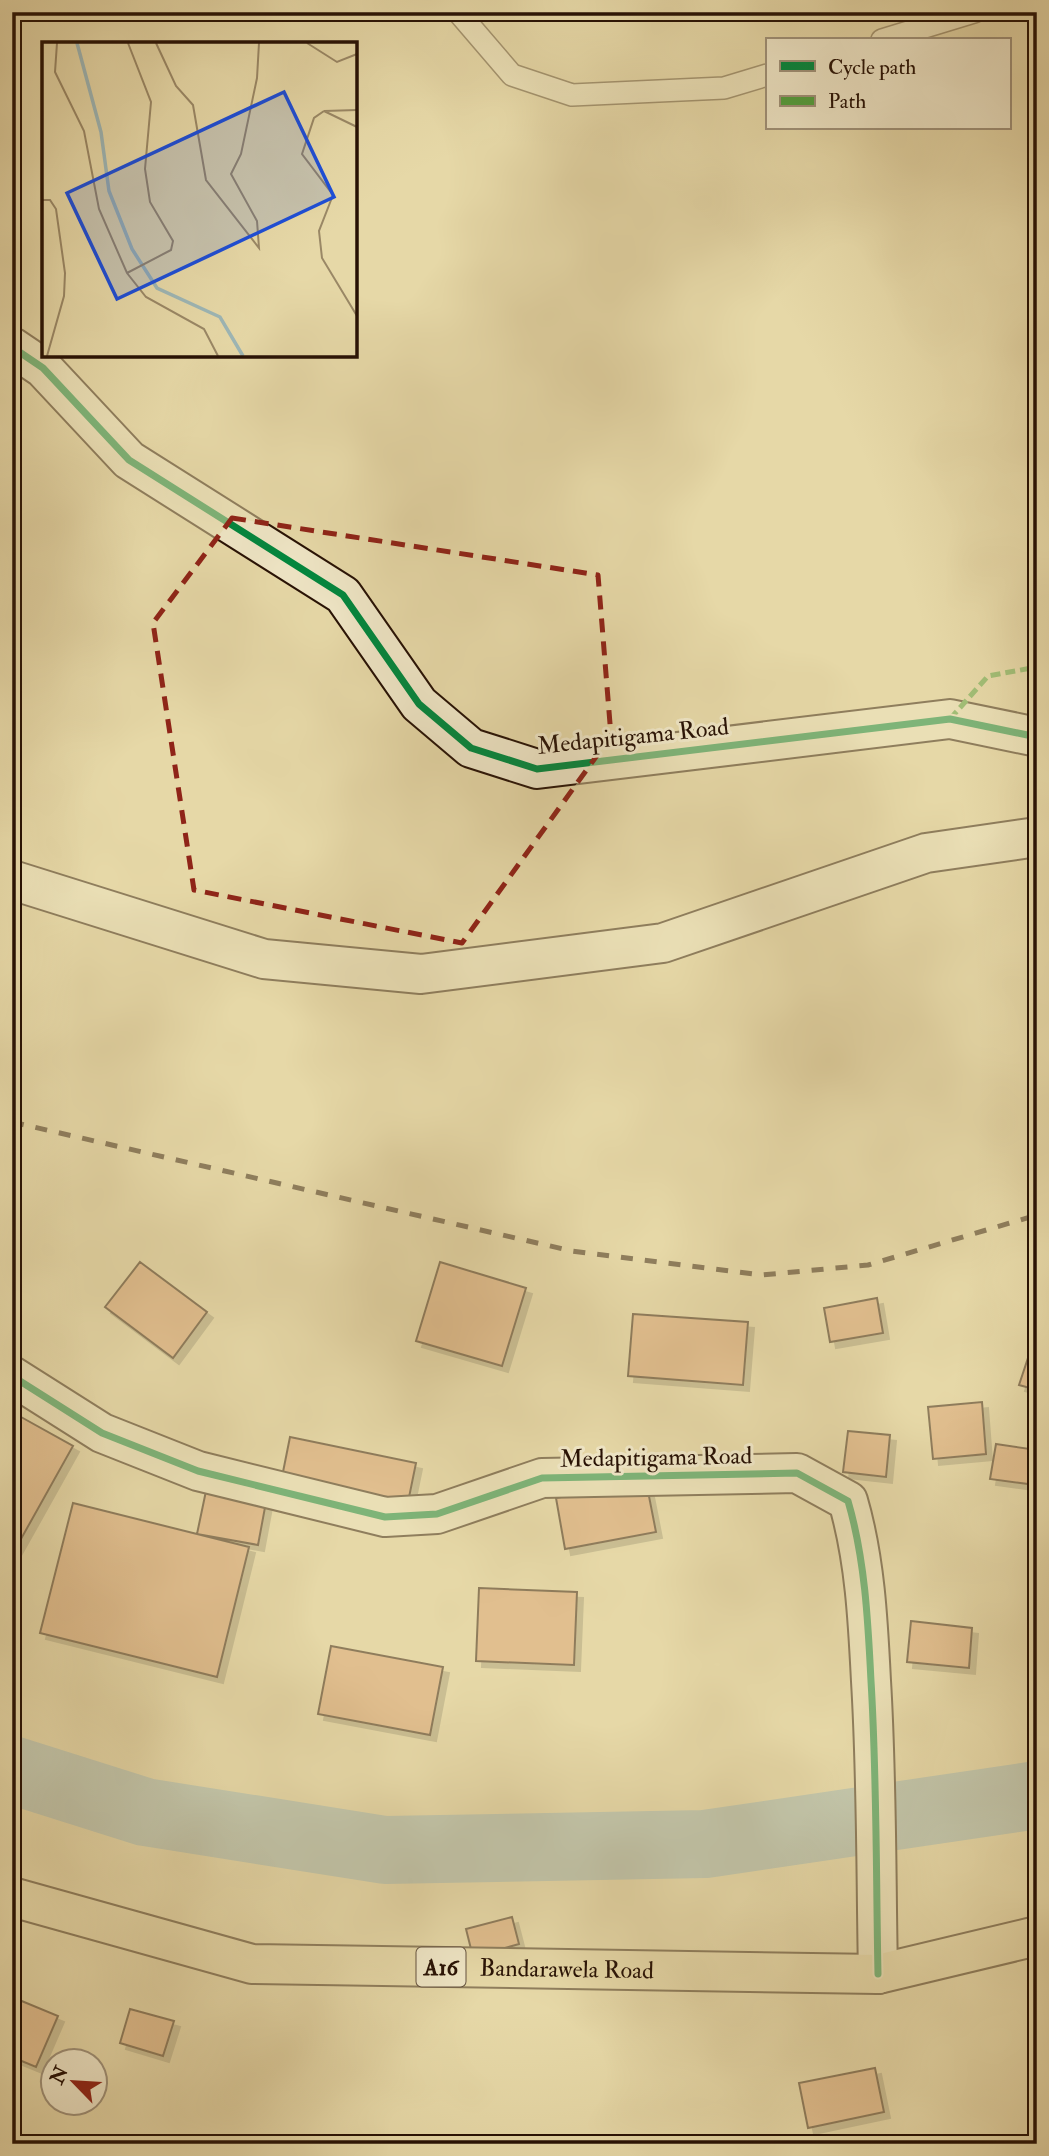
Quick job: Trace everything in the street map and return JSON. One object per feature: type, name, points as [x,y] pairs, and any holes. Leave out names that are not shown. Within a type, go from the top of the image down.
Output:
[{"type":"highway","name":"Bandarawela Road","points":[[12,1897],[252,1964],[878,1974]]},
{"type":"highway","name":"A16","points":[[878,1974],[1037,1936]]},
{"type":"street","name":"Medapitigama Road","points":[[12,347],[43,368],[129,460],[343,595],[419,704],[471,748],[537,769],[950,719],[1037,737]]},
{"type":"street","points":[[12,880],[264,959],[421,974],[663,943],[926,853],[1037,837]]},
{"type":"street","name":"Medapitigama Road","points":[[12,1377],[102,1433],[198,1471],[385,1517],[437,1514],[542,1478],[797,1473],[848,1502],[856,1526],[869,1630],[874,1728],[878,1974]]},
{"type":"lane","points":[[458,12],[512,75],[572,95],[724,88],[766,75]]},
{"type":"lane","points":[[889,38],[974,12]]},
{"type":"highlighted area","points":[[232,518],[598,575],[611,736],[462,943],[194,890],[153,623]]},
{"type":"building","points":[[140,1262],[207,1312],[173,1358],[105,1307]]},
{"type":"building","points":[[440,1262],[526,1288],[502,1366],[416,1341]]},
{"type":"building","points":[[877,1298],[883,1333],[830,1342],[824,1308]]},
{"type":"building","points":[[633,1314],[748,1322],[743,1385],[628,1376]]},
{"type":"building","points":[[1032,1346],[1037,1347],[1037,1390],[1019,1385]]},
{"type":"building","points":[[982,1402],[986,1454],[933,1459],[928,1407]]},
{"type":"building","points":[[12,1412],[73,1446],[12,1555]]},
{"type":"building","points":[[848,1431],[890,1435],[886,1477],[843,1472]]},
{"type":"building","points":[[290,1437],[416,1463],[406,1512],[280,1487]]},
{"type":"building","points":[[996,1444],[1037,1450],[1036,1485],[990,1479]]},
{"type":"building","points":[[646,1481],[656,1532],[565,1549],[556,1498]]},
{"type":"building","points":[[206,1491],[266,1502],[258,1545],[197,1534]]},
{"type":"building","points":[[73,1503],[249,1547],[217,1677],[40,1633]]},
{"type":"building","points":[[479,1588],[577,1592],[574,1665],[476,1661]]},
{"type":"building","points":[[911,1621],[972,1628],[969,1668],[907,1662]]},
{"type":"building","points":[[331,1646],[443,1667],[430,1735],[318,1714]]},
{"type":"building","points":[[512,1917],[519,1944],[473,1957],[466,1929]]},
{"type":"building","points":[[12,1997],[58,2016],[44,2048],[38,2048],[36,2067],[12,2057]]},
{"type":"building","points":[[130,2009],[174,2021],[163,2056],[120,2043]]},
{"type":"building","points":[[875,2068],[884,2112],[808,2128],[799,2083]]},
{"type":"waterway","points":[[12,1770],[145,1812],[385,1850],[705,1844],[1037,1795]]},
{"type":"railway","points":[[12,1122],[572,1251],[762,1275],[868,1265],[1037,1215]]},
{"type":"marked path","points":[[950,719],[988,676],[1037,667]]},
{"type":"cycle path","points":[[12,347],[43,368],[129,460],[343,595],[419,704],[471,748],[537,769],[950,719],[1037,737]]},
{"type":"cycle path","points":[[12,1376],[102,1433],[198,1471],[385,1517],[437,1514],[542,1478],[797,1473],[848,1501],[862,1568],[869,1636],[878,1974]]}]
